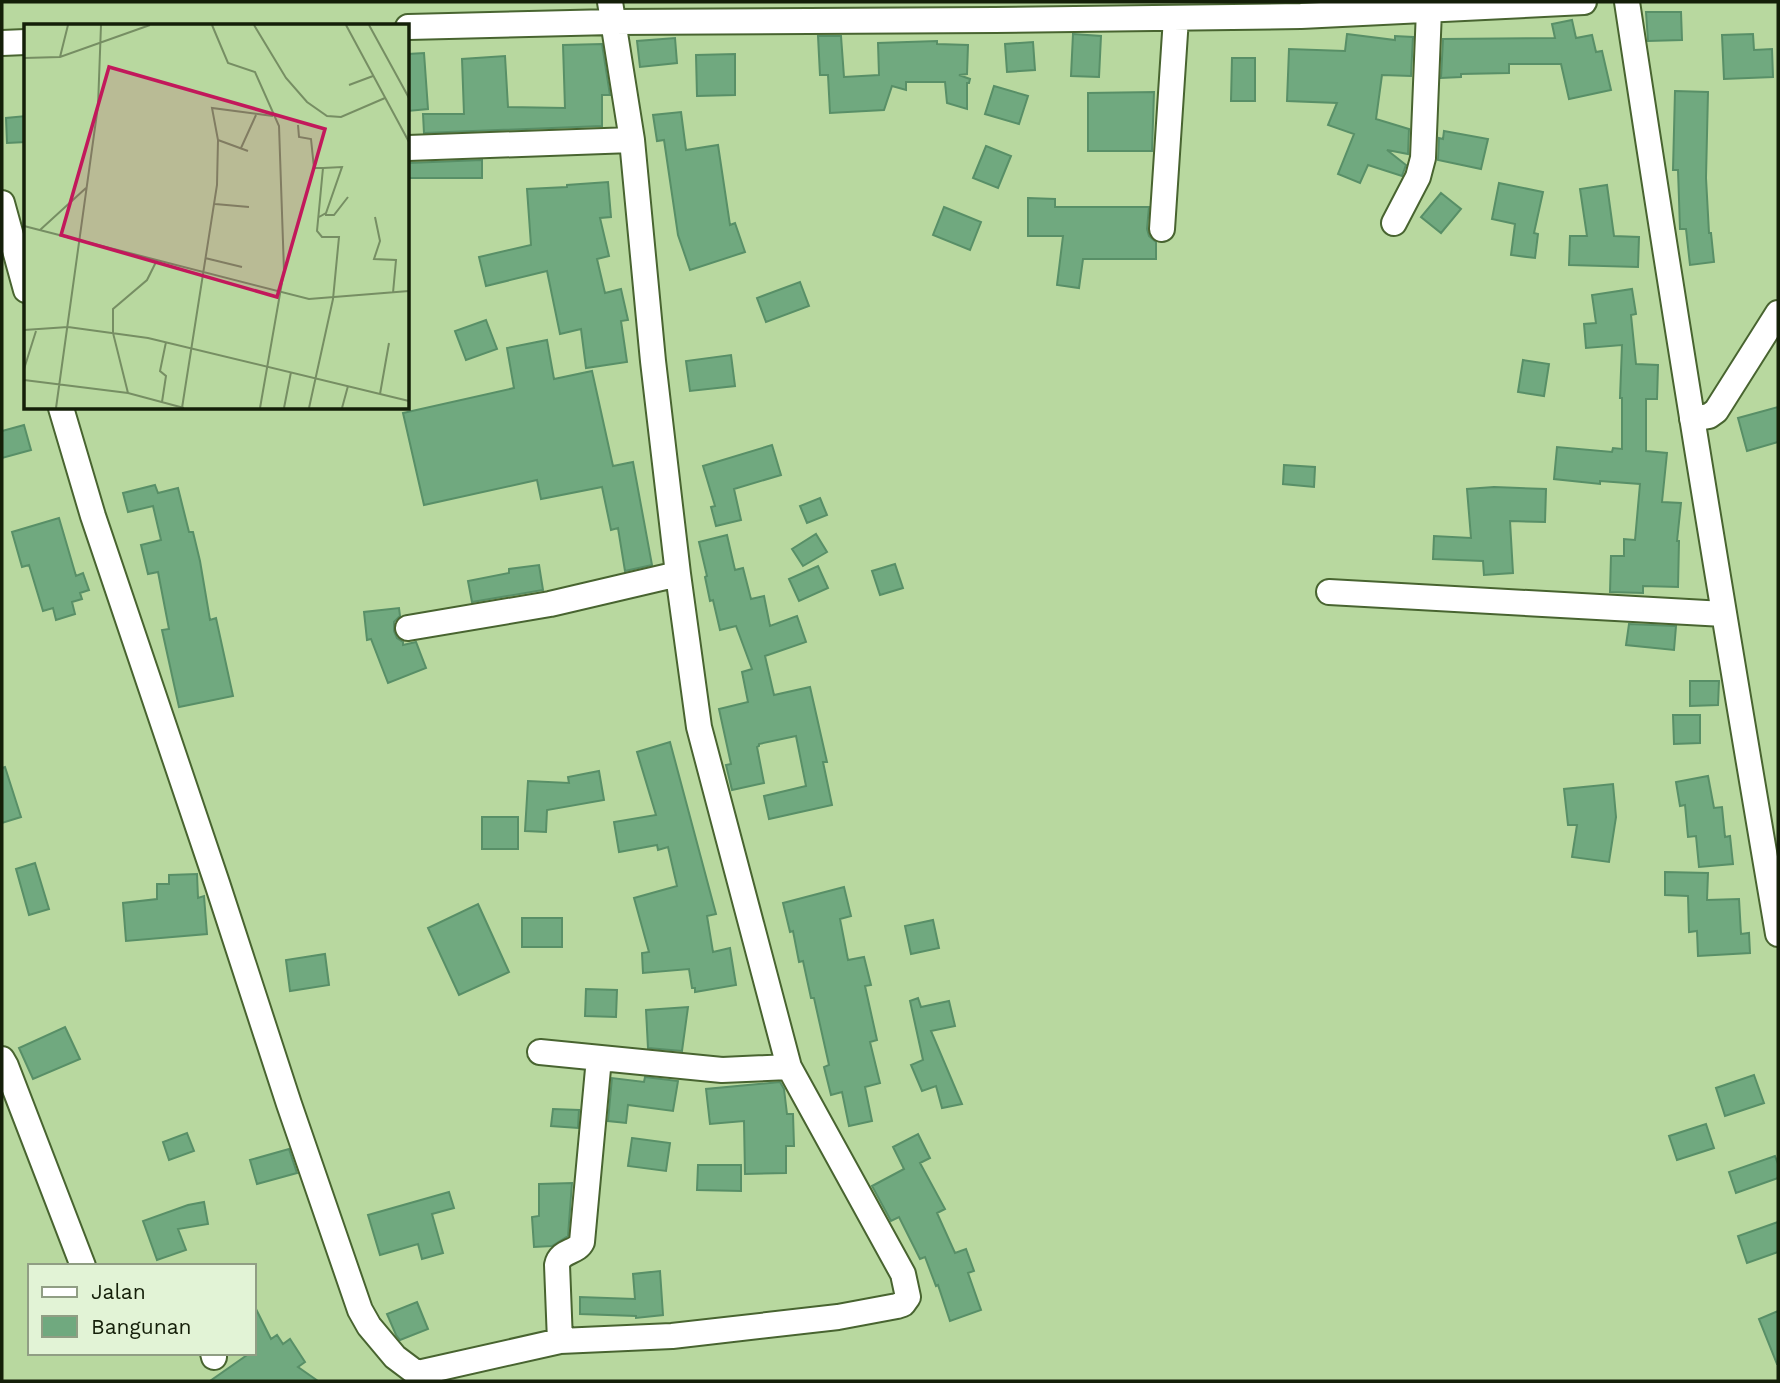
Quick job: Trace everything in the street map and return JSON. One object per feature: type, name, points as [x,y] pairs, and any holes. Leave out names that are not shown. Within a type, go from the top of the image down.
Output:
[{"type":"street","points":[[410,27],[611,12],[997,11],[1176,18],[1301,16],[1584,2]]},
{"type":"street","points":[[1627,2],[1662,235],[1778,934]]},
{"type":"street","points":[[1394,223],[1418,177],[1423,158],[1429,10]]},
{"type":"street","points":[[62,410],[93,516],[360,1310],[369,1326],[395,1357],[429,1374],[559,1341],[672,1336],[824,1318],[897,1306],[906,1300],[908,1297],[903,1274],[789,1067],[699,727],[653,361],[632,140],[611,12]]},
{"type":"street","points":[[1162,229],[1176,18]]},
{"type":"street","points":[[2,43],[24,42]]},
{"type":"street","points":[[410,148],[632,140]]},
{"type":"street","points":[[2,202],[24,283]]},
{"type":"street","points":[[1692,419],[1709,416],[1716,411],[1778,313]]},
{"type":"street","points":[[408,628],[550,604],[678,574]]},
{"type":"street","points":[[1329,592],[1724,614]]},
{"type":"street","points":[[540,1052],[722,1070],[789,1067]]},
{"type":"street","points":[[559,1341],[557,1265],[562,1256],[580,1246],[582,1242],[599,1058]]},
{"type":"street","points":[[2,1059],[82,1264]]},
{"type":"building","points":[[1646,12],[1681,12],[1682,40],[1648,41]]},
{"type":"building","points":[[1572,20],[1576,38],[1592,35],[1596,52],[1602,51],[1611,90],[1569,99],[1561,64],[1509,64],[1509,73],[1461,74],[1461,77],[1441,78],[1443,39],[1555,38],[1552,24]]},
{"type":"building","points":[[1073,34],[1101,36],[1099,77],[1071,76]]},
{"type":"building","points":[[1347,34],[1395,40],[1395,36],[1413,37],[1411,76],[1382,75],[1376,119],[1409,129],[1408,154],[1387,150],[1406,165],[1402,176],[1368,165],[1360,183],[1338,174],[1354,134],[1328,125],[1337,103],[1287,101],[1289,49],[1345,51]]},
{"type":"building","points":[[1753,34],[1754,50],[1772,49],[1773,77],[1724,79],[1722,35]]},
{"type":"building","points":[[818,36],[841,36],[844,77],[879,75],[878,43],[937,41],[937,44],[968,45],[967,74],[959,75],[970,79],[967,83],[967,109],[947,103],[945,82],[906,82],[906,90],[892,86],[884,110],[830,113],[828,75],[820,75]]},
{"type":"building","points":[[675,38],[677,63],[640,67],[637,41]]},
{"type":"building","points":[[1033,42],[1035,70],[1007,72],[1005,44]]},
{"type":"building","points":[[602,44],[610,95],[602,95],[602,126],[424,133],[423,114],[464,114],[462,59],[505,56],[508,107],[565,108],[563,45]]},
{"type":"building","points":[[424,53],[428,109],[410,111],[410,54]]},
{"type":"building","points":[[735,54],[735,95],[697,96],[696,55]]},
{"type":"building","points":[[1232,58],[1255,58],[1255,101],[1231,101]]},
{"type":"building","points":[[994,86],[1028,96],[1019,124],[985,114]]},
{"type":"building","points":[[1675,91],[1708,92],[1706,178],[1709,233],[1714,262],[1690,265],[1686,229],[1680,229],[1678,170],[1673,170]]},
{"type":"building","points":[[1154,92],[1152,151],[1088,151],[1088,93]]},
{"type":"building","points":[[681,112],[686,150],[718,145],[730,225],[735,223],[745,252],[690,270],[678,235],[664,140],[657,141],[653,115]]},
{"type":"building","points":[[24,116],[24,142],[7,143],[6,118]]},
{"type":"building","points":[[1444,131],[1488,139],[1481,169],[1438,160],[1439,138],[1443,139]]},
{"type":"building","points":[[986,146],[1011,156],[998,188],[973,178]]},
{"type":"building","points":[[482,160],[482,178],[410,178],[410,163]]},
{"type":"building","points":[[608,182],[611,217],[600,218],[609,256],[597,259],[605,293],[621,289],[628,320],[621,321],[627,362],[586,368],[581,329],[560,334],[547,271],[486,286],[479,257],[531,245],[527,189]]},
{"type":"building","points":[[1499,183],[1543,192],[1534,233],[1538,234],[1535,258],[1511,255],[1515,224],[1492,219]]},
{"type":"building","points":[[1607,185],[1614,236],[1639,237],[1638,267],[1569,265],[1570,236],[1587,236],[1580,189]]},
{"type":"building","points":[[1441,193],[1461,209],[1441,233],[1421,217]]},
{"type":"building","points":[[1028,198],[1055,199],[1055,207],[1149,207],[1147,229],[1149,236],[1156,242],[1156,259],[1083,259],[1079,288],[1057,285],[1063,236],[1028,236]]},
{"type":"building","points":[[944,207],[981,222],[970,250],[933,235]]},
{"type":"building","points":[[800,282],[809,306],[766,322],[757,298]]},
{"type":"building","points":[[1632,289],[1636,314],[1631,315],[1636,364],[1658,365],[1657,399],[1646,399],[1646,451],[1667,453],[1662,502],[1681,503],[1677,541],[1678,587],[1643,586],[1643,593],[1610,592],[1611,556],[1624,556],[1624,539],[1635,540],[1640,484],[1600,481],[1600,484],[1554,479],[1557,447],[1612,452],[1613,448],[1622,449],[1622,345],[1586,348],[1584,324],[1596,323],[1592,295]]},
{"type":"building","points":[[486,320],[497,349],[466,360],[455,331]]},
{"type":"building","points":[[547,340],[554,379],[592,371],[613,466],[633,462],[652,565],[625,571],[618,528],[611,530],[602,487],[541,499],[537,480],[424,505],[403,413],[514,388],[507,348]]},
{"type":"building","points":[[731,355],[735,386],[690,391],[686,361]]},
{"type":"building","points":[[1523,360],[1549,364],[1544,396],[1518,392]]},
{"type":"building","points":[[1778,407],[1778,442],[1747,451],[1738,418]]},
{"type":"building","points":[[24,425],[31,450],[2,458],[2,431]]},
{"type":"building","points":[[772,445],[781,475],[734,489],[741,520],[716,526],[711,507],[715,506],[703,466]]},
{"type":"building","points":[[1284,465],[1315,467],[1314,487],[1283,484]]},
{"type":"building","points":[[155,485],[158,493],[178,488],[189,532],[193,532],[210,620],[216,618],[233,696],[179,707],[162,630],[169,629],[158,572],[148,574],[141,545],[161,540],[153,506],[128,512],[123,493]]},
{"type":"building","points":[[1467,489],[1546,489],[1545,522],[1510,521],[1513,573],[1484,575],[1483,561],[1433,559],[1434,536],[1471,538]]},
{"type":"building","points":[[820,498],[827,515],[807,523],[800,506]]},
{"type":"building","points":[[59,518],[76,576],[83,573],[89,590],[80,593],[82,599],[72,602],[75,614],[56,620],[53,608],[43,611],[29,565],[22,567],[12,532]]},
{"type":"building","points":[[816,534],[827,552],[803,566],[792,549]]},
{"type":"building","points":[[727,535],[735,570],[743,568],[751,599],[764,596],[770,626],[797,616],[806,642],[765,656],[774,695],[810,687],[827,762],[823,762],[832,805],[769,819],[764,796],[806,786],[796,736],[759,744],[757,747],[764,783],[732,790],[726,765],[731,764],[719,709],[748,702],[742,672],[752,669],[736,626],[720,630],[713,600],[710,601],[699,542]]},
{"type":"building","points":[[895,564],[903,588],[880,595],[872,571]]},
{"type":"building","points":[[539,565],[543,590],[472,602],[468,581],[509,573],[509,569]]},
{"type":"building","points":[[818,566],[828,588],[799,601],[789,579]]},
{"type":"building","points":[[399,608],[400,616],[394,622],[397,638],[403,645],[416,642],[426,668],[388,683],[371,639],[367,640],[364,612]]},
{"type":"building","points":[[1629,624],[1676,626],[1674,650],[1626,645]]},
{"type":"building","points":[[1690,681],[1719,681],[1718,705],[1690,706]]},
{"type":"building","points":[[1673,715],[1700,715],[1700,743],[1674,744]]},
{"type":"building","points":[[670,742],[716,914],[707,916],[713,952],[730,948],[736,985],[695,992],[689,969],[643,973],[642,953],[649,952],[634,898],[677,886],[668,847],[658,850],[657,845],[619,852],[614,822],[656,815],[637,752]]},
{"type":"building","points":[[5,767],[21,817],[2,823],[2,768]]},
{"type":"building","points":[[599,771],[604,800],[547,810],[546,832],[525,831],[528,781],[569,783],[568,777]]},
{"type":"building","points":[[1708,776],[1714,808],[1722,807],[1725,837],[1730,836],[1733,864],[1699,867],[1696,836],[1688,837],[1685,805],[1680,806],[1676,782]]},
{"type":"building","points":[[1613,784],[1616,817],[1609,862],[1572,857],[1577,825],[1568,825],[1564,789]]},
{"type":"building","points":[[482,817],[518,817],[518,849],[482,849]]},
{"type":"building","points":[[35,863],[49,909],[29,915],[16,869]]},
{"type":"building","points":[[1665,872],[1708,873],[1707,900],[1739,899],[1741,934],[1749,933],[1750,953],[1698,956],[1697,931],[1689,932],[1688,896],[1665,895]]},
{"type":"building","points":[[197,874],[198,898],[204,896],[207,934],[126,941],[123,903],[157,899],[157,884],[169,884],[169,875]]},
{"type":"building","points":[[844,887],[851,916],[840,919],[848,960],[864,957],[871,985],[865,986],[877,1040],[870,1042],[880,1083],[865,1087],[872,1121],[849,1126],[842,1092],[831,1095],[824,1067],[829,1065],[814,998],[811,998],[803,961],[799,962],[793,931],[790,932],[783,903]]},
{"type":"building","points":[[478,904],[509,972],[459,995],[428,928]]},
{"type":"building","points":[[522,918],[562,918],[562,947],[522,947]]},
{"type":"building","points":[[933,920],[939,948],[911,954],[905,926]]},
{"type":"building","points":[[325,954],[329,985],[290,991],[286,960]]},
{"type":"building","points":[[586,989],[617,990],[616,1017],[585,1016]]},
{"type":"building","points":[[918,998],[921,1007],[949,1001],[955,1026],[931,1031],[962,1104],[942,1108],[936,1086],[922,1091],[911,1065],[923,1060],[910,1001]]},
{"type":"building","points":[[688,1007],[682,1051],[648,1048],[646,1010]]},
{"type":"building","points":[[65,1027],[80,1059],[33,1079],[19,1048]]},
{"type":"building","points":[[1754,1075],[1764,1103],[1725,1116],[1716,1088]]},
{"type":"building","points":[[645,1077],[678,1081],[673,1111],[628,1105],[626,1123],[608,1121],[612,1078],[644,1082]]},
{"type":"building","points":[[780,1082],[784,1089],[787,1114],[793,1114],[794,1146],[786,1146],[786,1173],[745,1174],[744,1121],[710,1124],[706,1089]]},
{"type":"building","points":[[553,1109],[579,1110],[578,1128],[551,1126]]},
{"type":"building","points":[[1706,1124],[1714,1148],[1677,1160],[1669,1136]]},
{"type":"building","points":[[187,1133],[194,1151],[169,1160],[163,1142]]},
{"type":"building","points":[[918,1134],[930,1158],[920,1163],[945,1209],[937,1213],[955,1253],[966,1249],[974,1271],[968,1273],[981,1310],[950,1321],[925,1257],[920,1259],[899,1217],[891,1221],[872,1186],[904,1169],[893,1147]]},
{"type":"building","points":[[632,1138],[670,1143],[666,1171],[628,1166]]},
{"type":"building","points":[[289,1149],[297,1173],[257,1184],[250,1160]]},
{"type":"building","points":[[1775,1156],[1778,1178],[1736,1193],[1729,1172]]},
{"type":"building","points":[[698,1165],[741,1165],[741,1191],[697,1190]]},
{"type":"building","points":[[572,1183],[568,1236],[552,1246],[534,1247],[532,1217],[539,1216],[539,1184]]},
{"type":"building","points":[[449,1192],[454,1208],[432,1214],[443,1253],[422,1259],[418,1244],[380,1255],[368,1215]]},
{"type":"building","points":[[204,1202],[208,1224],[178,1229],[186,1250],[157,1260],[143,1221]]},
{"type":"building","points":[[1778,1222],[1778,1252],[1747,1263],[1738,1236]]},
{"type":"building","points":[[660,1271],[663,1315],[636,1318],[580,1314],[580,1297],[635,1299],[633,1274]]},
{"type":"building","points":[[417,1302],[428,1329],[400,1340],[387,1314]]},
{"type":"building","points":[[256,1309],[271,1339],[277,1335],[283,1344],[290,1339],[305,1362],[298,1367],[318,1381],[210,1381],[247,1355],[256,1355]]},
{"type":"building","points":[[1778,1311],[1778,1364],[1777,1364],[1759,1319]]}]
